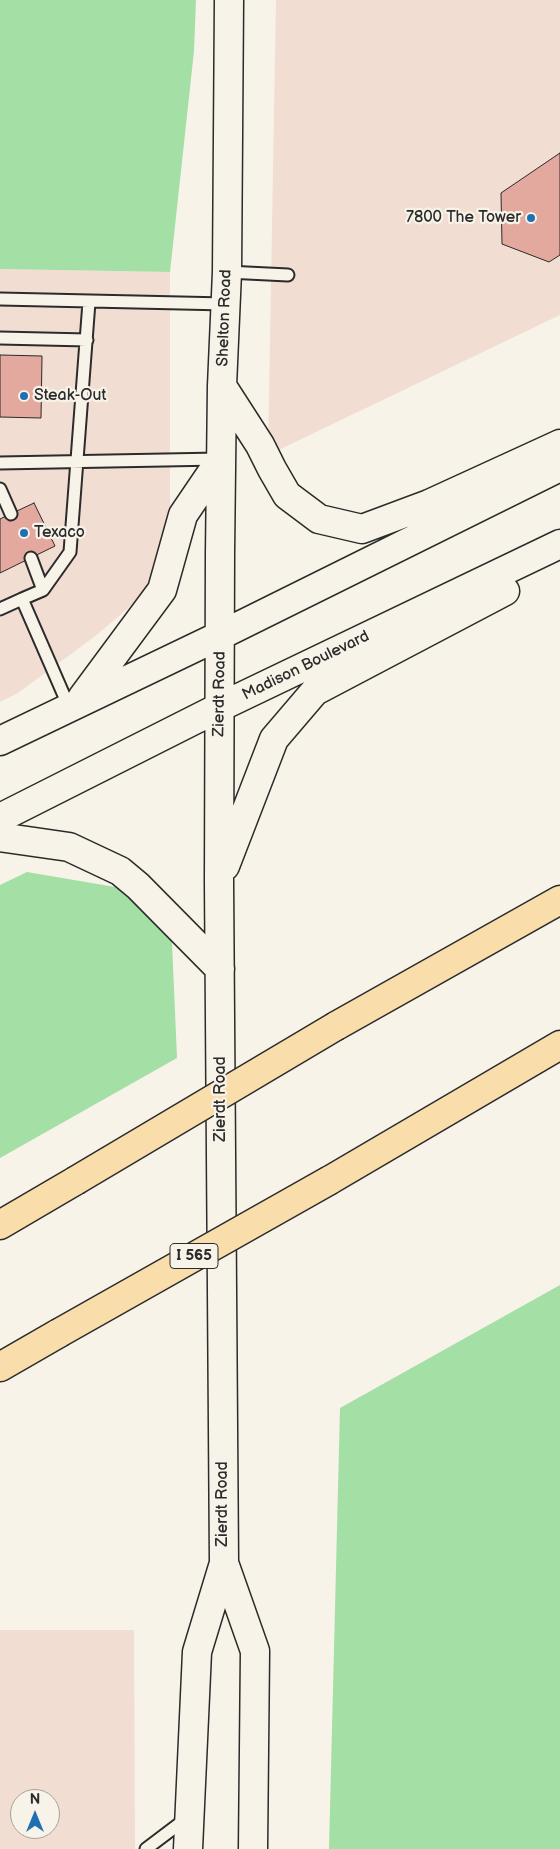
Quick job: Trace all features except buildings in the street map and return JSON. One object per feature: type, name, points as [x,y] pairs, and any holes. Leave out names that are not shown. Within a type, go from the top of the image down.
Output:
[{"type":"highway","points":[[0,1225],[336,1026],[560,900]]},
{"type":"highway","name":"I 565","points":[[0,1367],[330,1180],[560,1045]]},
{"type":"main road","name":"Shelton Road","points":[[221,635],[221,458],[227,272],[229,0]]},
{"type":"main road","points":[[222,386],[260,445],[287,495],[319,519],[362,529],[429,504],[560,444]]},
{"type":"main road","points":[[74,704],[162,590],[183,515],[221,458]]},
{"type":"main road","points":[[0,741],[221,635],[560,467]]},
{"type":"main road","name":"Madison Boulevard","points":[[0,818],[220,707],[560,544]]},
{"type":"main road","points":[[219,882],[274,739],[315,691],[560,561]]},
{"type":"main road","name":"Zierdt Road","points":[[188,1849],[197,1652],[224,1563],[219,882],[221,635]]},
{"type":"main road","points":[[0,837],[69,847],[120,871],[138,886],[220,969]]},
{"type":"main road","name":"Zierdt Road","points":[[224,1563],[255,1651],[253,1849]]},
{"type":"lane","points":[[227,272],[288,274]]},
{"type":"lane","points":[[0,299],[226,304]]},
{"type":"lane","points":[[0,609],[43,590],[70,552],[89,302]]},
{"type":"lane","points":[[0,338],[87,340]]},
{"type":"lane","points":[[0,463],[221,458]]},
{"type":"lane","points":[[0,489],[11,514]]},
{"type":"lane","points":[[31,558],[43,590]]},
{"type":"lane","points":[[22,599],[74,704]]},
{"type":"lane","points":[[146,1849],[188,1817]]},
{"type":"shaded area","points":[[276,0],[560,0],[560,315],[268,455]]},
{"type":"shaded area","points":[[0,269],[170,272],[170,514],[152,588],[94,637],[18,693],[0,702]]},
{"type":"shaded area","points":[[0,1630],[134,1630],[135,1849],[0,1849]]},
{"type":"green space","points":[[0,0],[196,0],[194,51],[170,272],[0,269]]},
{"type":"green space","points":[[27,872],[115,887],[171,920],[177,1058],[0,1158],[0,885]]},
{"type":"green space","points":[[560,1285],[560,1849],[329,1849],[340,1408]]},
{"type":"place","name":"7800 The Tower","points":[[531,218]]},
{"type":"place","name":"Steak-Out","points":[[24,396]]},
{"type":"place","name":"Texaco","points":[[24,533]]}]
